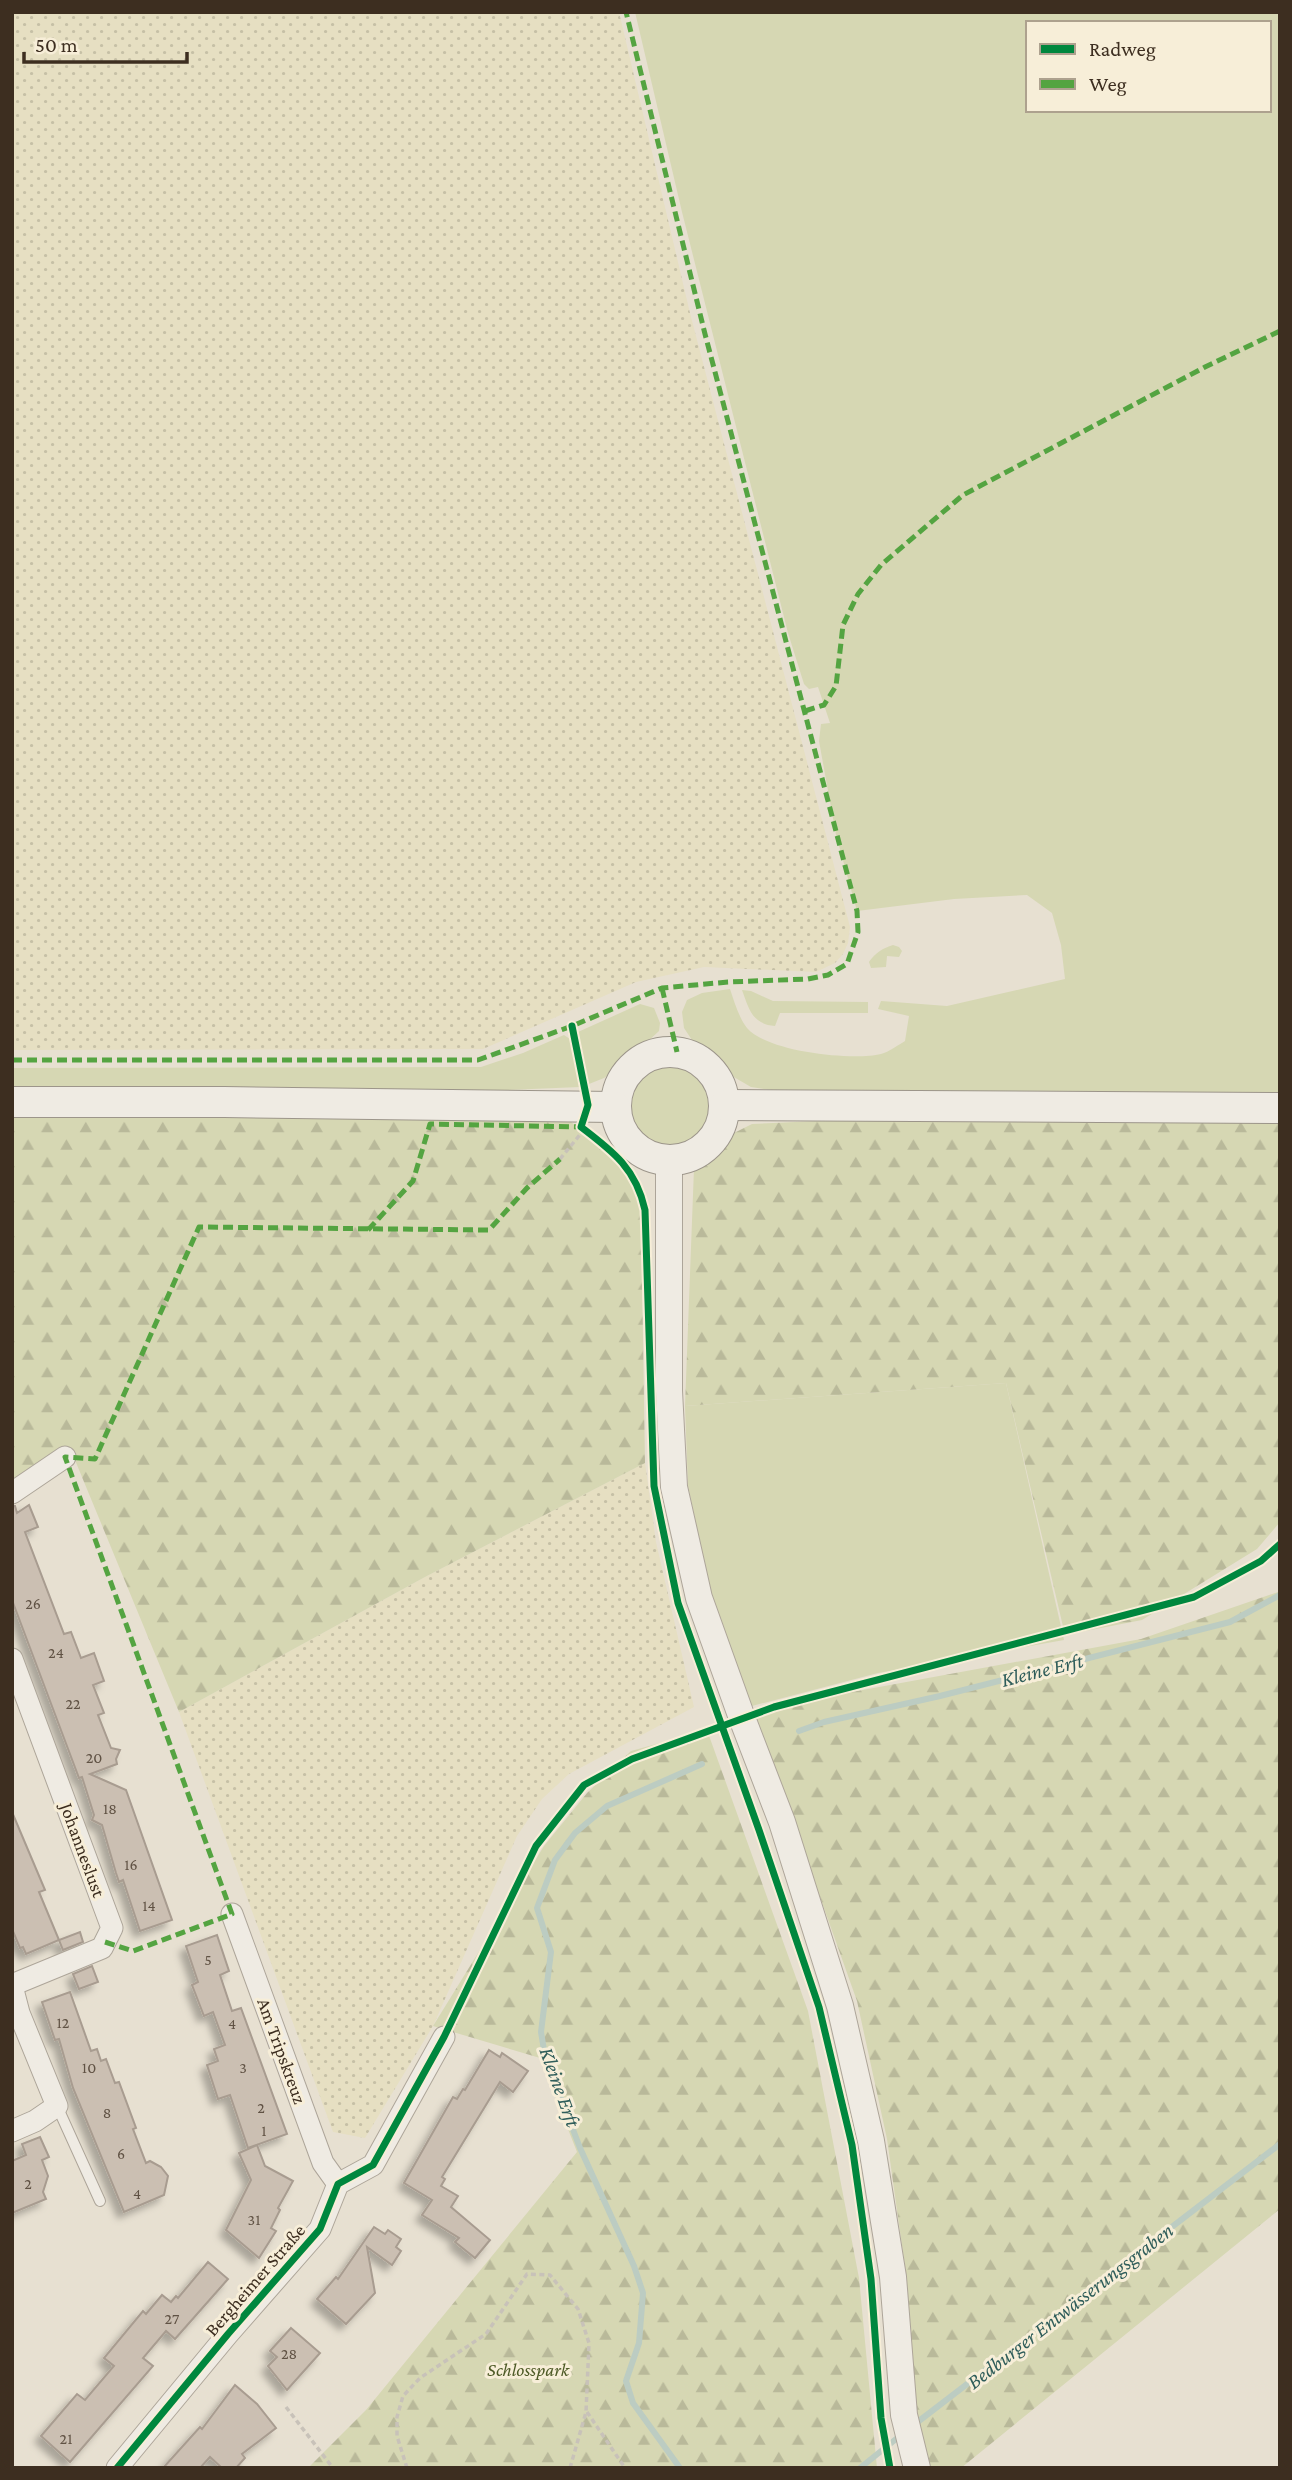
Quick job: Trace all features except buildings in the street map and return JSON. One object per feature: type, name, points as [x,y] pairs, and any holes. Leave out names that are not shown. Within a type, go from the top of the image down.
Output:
[{"type":"main road","points":[[669,1052],[698,1059],[713,1072],[723,1091],[725,1105],[720,1129],[704,1149],[683,1160],[669,1161],[655,1159],[638,1151],[629,1142],[619,1126],[615,1107],[618,1089],[627,1072],[643,1058],[669,1052]]},
{"type":"main road","points":[[12,1102],[615,1107]]},
{"type":"main road","points":[[725,1105],[1280,1108]]},
{"type":"street","points":[[669,1161],[669,1391],[674,1486],[699,1598],[782,1822],[840,2006],[871,2141],[893,2277],[904,2415],[917,2468]]},
{"type":"street","points":[[12,1493],[65,1457]]},
{"type":"street","name":"Johanneslust","points":[[12,1660],[112,1928],[102,1948],[12,1986],[19,2013],[57,2106]]},
{"type":"street","name":"Am Tripskreuz","points":[[232,1914],[323,2162],[338,2184]]},
{"type":"street","points":[[338,2184],[373,2165],[444,2037]]},
{"type":"street","points":[[12,2131],[35,2121],[57,2106]]},
{"type":"street","name":"Bergheimer Straße","points":[[117,2468],[228,2334],[320,2229],[338,2184]]},
{"type":"lane","name":"Johanneslust","points":[[57,2106],[100,2201]]},
{"type":"path","points":[[561,1159],[585,1130]]},
{"type":"path","points":[[407,2468],[397,2436],[397,2417],[403,2396],[420,2378],[486,2334],[527,2274],[550,2275],[578,2309],[589,2343],[586,2412],[570,2468]]},
{"type":"path","points":[[286,2407],[333,2468]]},
{"type":"path","points":[[586,2412],[625,2468]]},
{"type":"shaded area","points":[[12,12],[619,12],[690,313],[850,927],[848,943],[835,963],[816,972],[704,967],[636,982],[483,1049],[12,1050]]},
{"type":"shaded area","points":[[645,1463],[656,1542],[694,1707],[569,1774],[542,1799],[517,1836],[433,2026],[365,2138],[333,2132],[179,1712],[425,1577]]},
{"type":"green space","points":[[635,12],[1280,12],[1280,1097],[771,1090],[751,1087],[732,1076],[712,1053],[692,1040],[684,1028],[682,1012],[687,1000],[702,993],[730,989],[747,1028],[772,1043],[811,1053],[868,1056],[884,1053],[905,1041],[909,1016],[878,1009],[881,1001],[947,1006],[1065,979],[1061,945],[1052,913],[1027,895],[954,899],[857,911],[836,835],[819,741],[821,724],[830,723],[818,687],[809,689],[804,684],[788,633],[682,212]]},
{"type":"green space","points":[[893,945],[902,951],[899,957],[887,956],[886,967],[871,968],[869,962],[874,956]]},
{"type":"green space","points":[[742,990],[773,1001],[868,1002],[868,1013],[780,1013],[775,1026],[767,1025],[752,1014]]},
{"type":"green space","points":[[640,1004],[654,1008],[660,1023],[659,1031],[622,1060],[618,1068],[589,1084],[579,1049],[578,1032]]},
{"type":"green space","points":[[564,1035],[570,1039],[580,1087],[485,1091],[12,1091],[12,1068],[481,1067]]},
{"type":"green space","points":[[669,1057],[687,1061],[702,1071],[712,1086],[716,1104],[712,1122],[702,1137],[687,1147],[669,1151],[651,1147],[636,1137],[626,1122],[622,1104],[626,1086],[636,1071],[651,1061]]},
{"type":"green space","points":[[12,1113],[570,1121],[621,1166],[636,1190],[641,1211],[645,1463],[425,1577],[179,1712],[70,1448],[12,1487]]},
{"type":"green space","points":[[1280,1118],[1280,1522],[1257,1549],[1142,1620],[1065,1635],[1006,1383],[685,1406],[694,1168],[734,1133],[752,1124],[861,1119]]},
{"type":"green space","points":[[1006,1383],[1064,1640],[878,1673],[752,1706],[712,1598],[688,1486],[685,1406]]},
{"type":"green space","points":[[1280,1589],[1280,2209],[961,2468],[929,2468],[916,2418],[906,2274],[887,2139],[857,2001],[756,1717],[830,1696],[1141,1639],[1278,1592]]},
{"type":"green space","name":"Schlosspark","points":[[707,1730],[808,2011],[859,2278],[877,2468],[308,2468],[366,2410],[577,2152],[540,2058],[433,2026],[544,1846],[587,1793],[631,1751]]},
{"type":"waterway","name":"Kleine Erft","points":[[799,1731],[824,1722],[940,1696],[1230,1622],[1280,1595]]},
{"type":"waterway","name":"Kleine Erft","points":[[680,2468],[633,2403],[626,2381],[639,2343],[643,2293],[634,2266],[580,2148],[545,2056],[541,2032],[551,1952],[537,1908],[555,1860],[575,1833],[607,1806],[702,1764]]},
{"type":"waterway","name":"Bedburger Entwässerungsgraben","points":[[915,2424],[1280,2144]]},
{"type":"waterway","name":"Bedburger Entwässerungsgraben","points":[[860,2468],[901,2435]]},
{"type":"marked path","points":[[12,1060],[478,1060],[572,1026],[662,988],[808,979],[828,975],[847,964],[858,932],[857,911],[705,334],[626,12]]},
{"type":"marked path","points":[[805,711],[824,705],[836,686],[843,625],[858,594],[881,565],[963,495],[1205,367],[1280,331]]},
{"type":"marked path","points":[[662,988],[677,1052]]},
{"type":"marked path","points":[[368,1230],[413,1181],[430,1124],[581,1127],[586,1131]]},
{"type":"marked path","points":[[105,1942],[133,1951],[232,1914],[65,1457],[95,1459],[199,1227],[489,1230],[527,1188],[560,1159]]},
{"type":"cycle path","points":[[572,1026],[588,1105],[581,1127],[622,1162],[636,1183],[645,1210],[654,1486],[678,1603],[819,2007],[852,2145],[871,2279],[881,2418],[890,2468]]},
{"type":"cycle path","points":[[117,2468],[228,2334],[320,2229],[338,2184],[373,2165],[444,2037],[536,1846],[584,1785],[632,1759],[774,1707],[1194,1597],[1261,1561],[1280,1544]]}]
